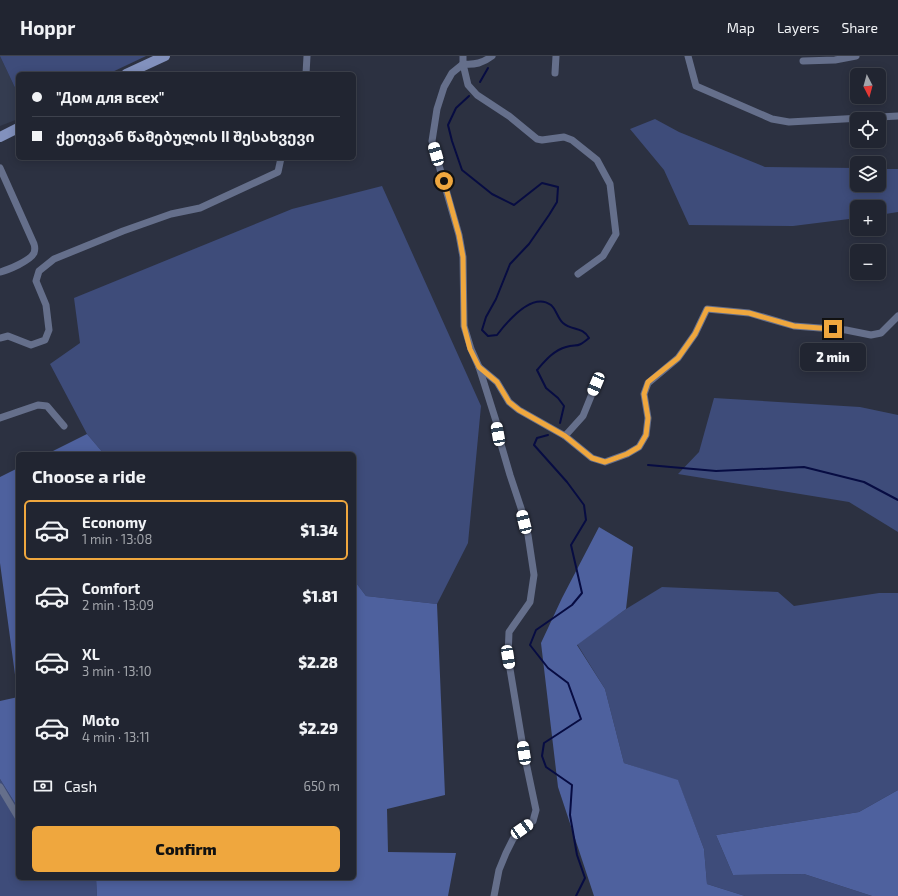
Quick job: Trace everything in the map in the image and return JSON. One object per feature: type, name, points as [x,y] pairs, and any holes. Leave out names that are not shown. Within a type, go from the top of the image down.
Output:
[{"type":"main road","points":[[130,72],[165,56]]},
{"type":"main road","points":[[0,137],[16,129]]},
{"type":"street","points":[[306,72],[307,56]]},
{"type":"street","points":[[463,60],[479,64],[492,56]]},
{"type":"street","points":[[555,73],[556,56]]},
{"type":"street","points":[[688,56],[696,86],[772,119],[789,122],[898,116]]},
{"type":"street","points":[[803,61],[835,60],[856,56]]},
{"type":"street","points":[[463,60],[468,85],[477,95],[509,116],[537,139],[542,140],[564,137],[572,140],[597,160],[610,184],[616,234],[603,256],[578,274]]},
{"type":"street","points":[[463,60],[452,73],[444,87],[436,109],[432,141],[459,235],[463,257],[464,326],[470,349],[479,367],[496,421],[498,434],[521,508],[528,535],[534,575],[530,602],[509,632],[508,657],[524,753],[536,810],[533,821],[513,838],[499,870],[494,896]]},
{"type":"street","points":[[0,338],[8,336],[31,344],[45,340],[49,330],[46,305],[36,281],[39,271],[54,259],[171,214],[200,208],[278,172],[281,160]]},
{"type":"street","points":[[0,168],[34,244],[35,250],[33,255],[28,259],[0,272]]},
{"type":"street","points":[[479,367],[497,382],[509,402],[519,410],[565,436],[592,458],[605,462],[627,454],[639,447],[646,435],[648,418],[644,394],[648,382],[678,358],[695,334],[707,309],[749,313],[794,326],[846,330],[871,335],[881,333],[898,316]]},
{"type":"street","points":[[565,436],[583,416],[596,384]]},
{"type":"street","points":[[0,418],[38,405],[47,406],[64,426]]},
{"type":"street","points":[[0,787],[16,814]]},
{"type":"shaded area","points":[[0,56],[16,90],[16,120],[0,126]]},
{"type":"shaded area","points":[[0,56],[146,56],[112,72],[16,72],[16,90]]},
{"type":"shaded area","points":[[655,119],[679,132],[765,167],[850,168],[850,192],[886,192],[886,169],[898,169],[898,212],[886,214],[886,200],[850,200],[850,219],[793,226],[689,225],[664,170],[630,129]]},
{"type":"shaded area","points":[[382,186],[481,406],[468,543],[437,604],[366,596],[356,583],[356,452],[102,452],[87,434],[50,364],[80,343],[74,298],[292,209]]},
{"type":"shaded area","points":[[714,398],[860,407],[898,415],[898,532],[849,502],[678,474],[699,452]]},
{"type":"shaded area","points":[[87,434],[102,452],[51,452]]},
{"type":"shaded area","points":[[16,469],[16,682],[0,563],[0,477]]},
{"type":"shaded area","points":[[599,527],[633,547],[626,609],[577,645],[605,689],[624,763],[678,780],[704,849],[707,884],[745,896],[594,896],[558,787],[541,643],[562,598]]},
{"type":"shaded area","points":[[356,583],[366,596],[437,604],[445,795],[387,809],[388,852],[456,853],[448,896],[97,896],[96,880],[356,880]]},
{"type":"shaded area","points":[[662,587],[778,592],[794,606],[879,593],[898,593],[898,790],[859,812],[716,835],[733,875],[804,874],[872,896],[745,896],[707,884],[704,849],[678,781],[624,763],[605,689],[577,644],[626,609]]},
{"type":"shaded area","points":[[16,697],[16,805],[0,779],[0,701]]},
{"type":"shaded area","points":[[0,779],[16,805],[16,880],[96,880],[97,896],[0,896]]},
{"type":"shaded area","points":[[898,790],[898,896],[872,896],[804,874],[733,875],[716,835],[859,812]]},
{"type":"waterway","points":[[480,82],[488,68]]},
{"type":"waterway","points":[[469,96],[456,108],[448,125],[462,170],[492,194],[514,205],[542,183],[558,187],[557,202],[549,215],[529,244],[510,264],[496,299],[486,317],[482,330],[488,336],[497,335],[513,316],[528,305],[536,302],[544,302],[553,307],[563,323],[586,334],[589,338],[585,341],[578,345],[562,348],[550,356],[537,370],[546,388],[558,398],[564,406],[560,423]]},
{"type":"waterway","points":[[548,435],[537,438],[534,445],[567,482],[584,505],[586,520],[571,545],[582,593],[572,605],[536,630],[530,645],[548,668],[568,683],[581,719],[544,743],[542,756],[546,767],[572,785],[570,815],[577,855],[585,878],[576,896]]},
{"type":"waterway","points":[[648,465],[716,471],[804,467],[864,482],[898,500]]},
{"type":"route","points":[[444,181],[459,235],[463,257],[464,326],[470,349],[479,367],[497,382],[509,402],[519,410],[565,436],[592,458],[605,462],[627,454],[639,447],[646,435],[648,418],[644,394],[648,382],[678,358],[695,334],[707,309],[749,313],[794,326],[833,329]]}]
